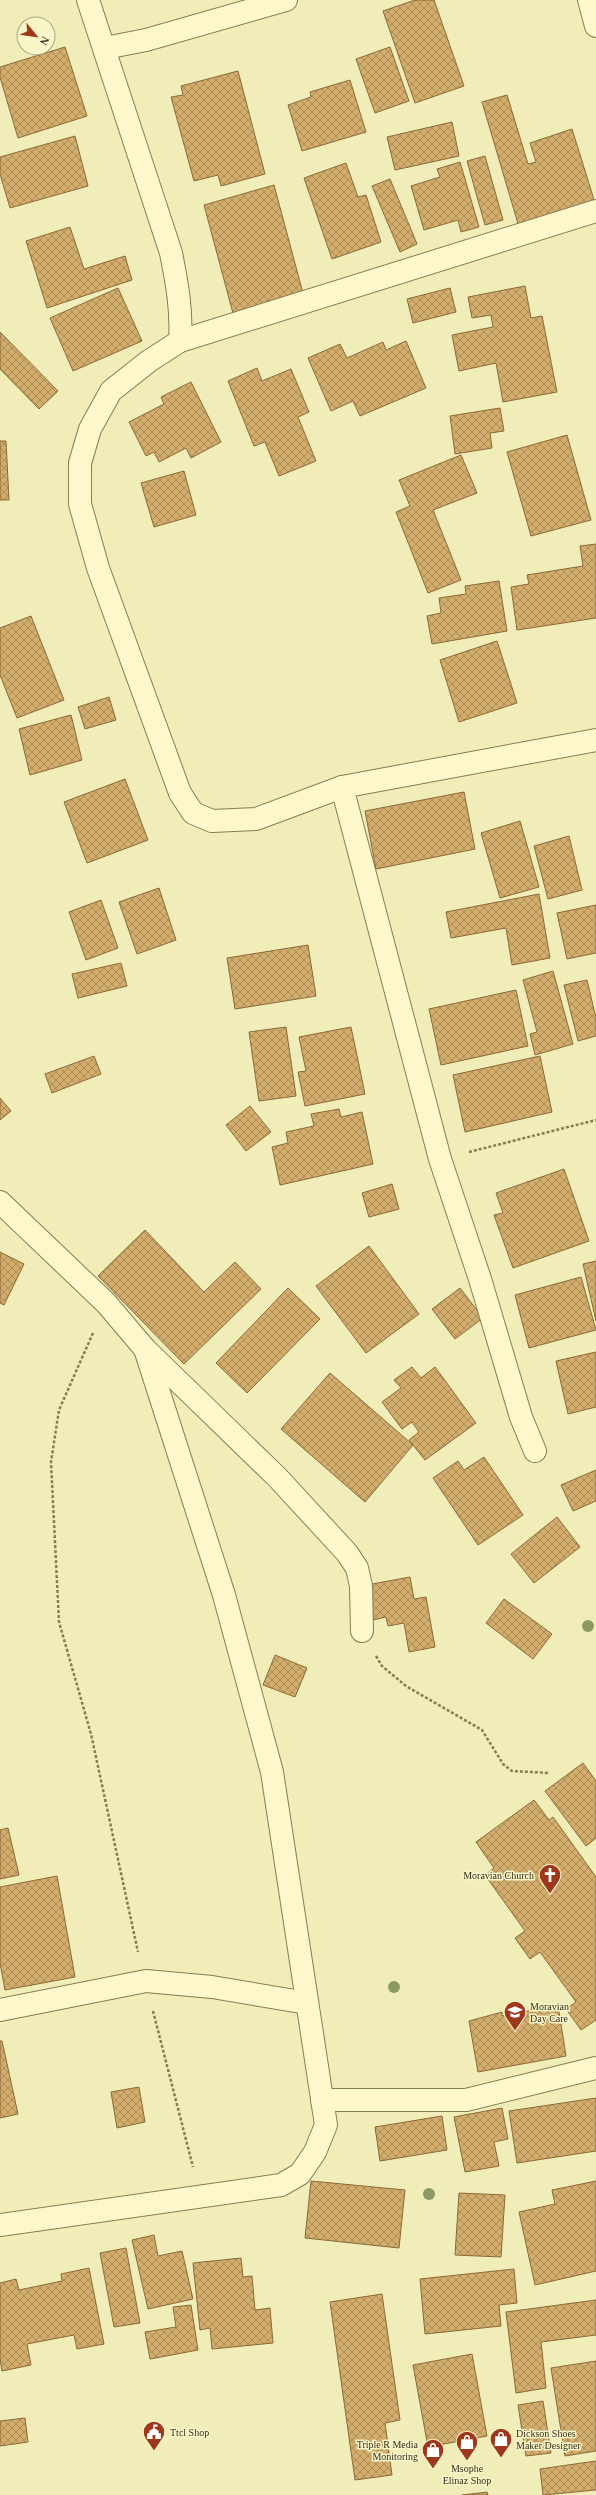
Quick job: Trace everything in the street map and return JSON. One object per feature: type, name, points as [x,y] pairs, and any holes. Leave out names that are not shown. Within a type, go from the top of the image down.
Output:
[{"type":"street","points":[[88,0],[171,253],[180,295],[180,341]]},
{"type":"street","points":[[105,48],[146,40],[286,0]]},
{"type":"street","points":[[589,0],[596,26]]},
{"type":"street","points":[[596,211],[180,341],[149,361],[111,392],[90,429],[80,464],[80,504],[98,568],[180,793],[193,812],[212,821],[256,819],[342,787],[596,740]]},
{"type":"street","points":[[342,787],[440,1159],[480,1279],[521,1417],[535,1452]]},
{"type":"street","points":[[0,1202],[106,1303],[145,1349],[278,1478],[348,1553],[357,1568],[361,1586],[362,1631]]},
{"type":"street","points":[[0,2225],[281,2185],[300,2174],[315,2152],[326,2125],[272,1772],[224,1595],[145,1349]]},
{"type":"street","points":[[0,2010],[146,1981],[212,1987],[307,2003]]},
{"type":"street","points":[[322,2100],[466,2100],[596,2068]]},
{"type":"path","points":[[440,1159],[596,1120]]},
{"type":"path","points":[[91,1734],[59,1622],[50,1462],[59,1410],[106,1303]]},
{"type":"path","points":[[362,1631],[382,1666],[406,1686],[482,1730],[503,1764],[512,1771],[550,1773]]},
{"type":"building","points":[[415,0],[434,0],[464,86],[415,103],[383,11]]},
{"type":"building","points":[[65,47],[87,116],[18,138],[0,77],[0,67],[36,56],[56,56],[56,50]]},
{"type":"building","points":[[390,47],[409,101],[375,113],[356,59]]},
{"type":"building","points":[[238,71],[265,174],[221,186],[218,175],[194,181],[171,97],[183,95],[181,86]]},
{"type":"building","points":[[350,80],[366,132],[302,151],[288,105],[311,97],[310,92]]},
{"type":"building","points":[[507,95],[528,164],[536,162],[530,143],[572,129],[595,203],[519,227],[482,102]]},
{"type":"building","points":[[452,122],[459,156],[395,170],[387,137]]},
{"type":"building","points":[[75,136],[88,186],[10,208],[0,174],[0,157]]},
{"type":"building","points":[[485,156],[503,220],[485,225],[467,161]]},
{"type":"building","points":[[460,162],[479,227],[461,232],[458,220],[424,230],[411,186],[440,177],[437,169]]},
{"type":"building","points":[[346,163],[358,197],[366,195],[381,242],[332,259],[304,178]]},
{"type":"building","points":[[390,179],[417,244],[400,252],[372,186]]},
{"type":"building","points":[[274,185],[304,297],[234,317],[204,205]]},
{"type":"building","points":[[70,227],[84,269],[125,256],[132,280],[47,308],[26,241]]},
{"type":"building","points":[[525,286],[531,318],[542,316],[557,392],[503,402],[496,363],[459,371],[452,335],[493,327],[491,315],[472,318],[468,297]]},
{"type":"building","points":[[118,288],[142,341],[73,371],[50,318]]},
{"type":"building","points":[[450,288],[456,312],[413,323],[407,299]]},
{"type":"building","points":[[0,332],[58,391],[39,409],[0,369]]},
{"type":"building","points":[[406,341],[426,388],[360,416],[353,401],[331,411],[308,358],[340,344],[347,358],[383,342],[386,350]]},
{"type":"building","points":[[257,368],[262,381],[291,369],[309,412],[298,417],[316,461],[279,476],[265,442],[254,446],[228,381]]},
{"type":"building","points":[[191,382],[221,442],[191,458],[186,448],[159,462],[154,452],[146,456],[129,422],[164,404],[161,397]]},
{"type":"building","points":[[500,408],[504,431],[490,433],[492,448],[455,454],[450,416]]},
{"type":"building","points":[[567,435],[591,520],[531,536],[507,452]]},
{"type":"building","points":[[0,441],[6,441],[9,500],[0,500]]},
{"type":"building","points":[[461,455],[477,493],[433,510],[461,580],[428,593],[396,512],[410,506],[399,480]]},
{"type":"building","points":[[184,471],[196,515],[154,527],[141,483]]},
{"type":"building","points":[[596,544],[596,618],[517,630],[511,587],[529,584],[527,575],[583,566],[580,546]]},
{"type":"building","points":[[499,581],[507,631],[432,644],[427,616],[441,613],[439,598],[466,594],[465,586]]},
{"type":"building","points":[[31,616],[64,700],[17,718],[0,675],[0,628]]},
{"type":"building","points":[[497,641],[517,703],[459,722],[440,660]]},
{"type":"building","points":[[109,697],[116,720],[85,729],[78,707]]},
{"type":"building","points":[[71,715],[82,760],[30,775],[19,729]]},
{"type":"building","points":[[125,779],[148,840],[87,863],[64,802]]},
{"type":"building","points":[[464,792],[475,849],[376,869],[365,811]]},
{"type":"building","points":[[520,821],[539,887],[500,898],[481,833]]},
{"type":"building","points":[[569,836],[582,890],[548,899],[534,846]]},
{"type":"building","points":[[159,888],[176,940],[137,954],[119,902]]},
{"type":"building","points":[[539,894],[550,958],[512,965],[506,928],[451,938],[446,912]]},
{"type":"building","points":[[101,900],[118,948],[86,960],[69,912]]},
{"type":"building","points":[[596,905],[596,953],[567,959],[557,913]]},
{"type":"building","points":[[308,945],[316,996],[235,1009],[227,958]]},
{"type":"building","points":[[121,963],[127,986],[78,998],[72,974]]},
{"type":"building","points":[[553,971],[573,1044],[535,1055],[530,1034],[537,1032],[523,980]]},
{"type":"building","points":[[587,980],[596,1018],[596,1036],[578,1041],[564,985]]},
{"type":"building","points":[[516,990],[528,1046],[441,1065],[429,1009]]},
{"type":"building","points":[[286,1027],[296,1096],[259,1101],[249,1032]]},
{"type":"building","points":[[351,1027],[365,1094],[305,1106],[298,1072],[306,1071],[299,1037]]},
{"type":"building","points":[[94,1056],[101,1074],[52,1093],[45,1074]]},
{"type":"building","points":[[540,1056],[552,1112],[465,1132],[453,1075]]},
{"type":"building","points":[[0,1098],[11,1111],[0,1120]]},
{"type":"building","points":[[250,1106],[271,1132],[246,1151],[226,1125]]},
{"type":"building","points":[[339,1109],[341,1117],[362,1112],[373,1164],[280,1185],[272,1147],[288,1143],[286,1132],[314,1126],[311,1114]]},
{"type":"building","points":[[564,1169],[589,1241],[513,1268],[494,1215],[503,1213],[496,1193]]},
{"type":"building","points":[[392,1184],[399,1209],[369,1217],[362,1193]]},
{"type":"building","points":[[145,1230],[204,1292],[235,1262],[261,1289],[184,1364],[98,1276]]},
{"type":"building","points":[[369,1246],[419,1314],[366,1353],[316,1286]]},
{"type":"building","points":[[0,1252],[24,1264],[4,1305],[0,1303]]},
{"type":"building","points":[[596,1261],[596,1321],[583,1264]]},
{"type":"building","points":[[581,1277],[596,1330],[529,1348],[515,1295]]},
{"type":"building","points":[[288,1288],[320,1319],[247,1393],[216,1363]]},
{"type":"building","points":[[460,1288],[483,1318],[455,1339],[432,1309]]},
{"type":"building","points":[[596,1352],[596,1407],[568,1414],[556,1361]]},
{"type":"building","points":[[412,1367],[421,1378],[435,1367],[476,1423],[425,1460],[409,1440],[419,1432],[412,1422],[402,1429],[382,1402],[401,1388],[394,1380]]},
{"type":"building","points":[[330,1373],[413,1445],[365,1502],[281,1429]]},
{"type":"building","points":[[484,1457],[523,1515],[478,1545],[433,1478],[458,1461],[464,1470]]},
{"type":"building","points":[[596,1470],[596,1501],[573,1511],[561,1485]]},
{"type":"building","points":[[557,1517],[580,1547],[534,1583],[511,1554]]},
{"type":"building","points":[[410,1577],[414,1599],[426,1597],[435,1647],[409,1652],[404,1623],[388,1626],[386,1617],[373,1620],[367,1585]]},
{"type":"building","points":[[504,1599],[552,1634],[533,1659],[486,1623]]},
{"type":"building","points":[[275,1655],[307,1668],[295,1697],[263,1685]]},
{"type":"building","points":[[583,1763],[596,1781],[596,1838],[586,1846],[545,1791]]},
{"type":"building","points":[[534,1800],[549,1820],[553,1817],[596,1877],[596,2020],[581,2030],[566,2009],[576,2002],[540,1952],[530,1959],[515,1938],[525,1931],[485,1875],[494,1868],[476,1842]]},
{"type":"building","points":[[8,1828],[19,1875],[0,1879],[0,1830]]},
{"type":"building","points":[[57,1876],[75,1977],[5,1990],[0,1963],[0,1887]]},
{"type":"building","points":[[558,2005],[566,2056],[478,2072],[469,2021],[502,2012],[502,2016]]},
{"type":"building","points":[[0,2041],[2,2041],[18,2114],[0,2118]]},
{"type":"building","points":[[139,2087],[145,2122],[117,2128],[111,2092]]},
{"type":"building","points":[[596,2098],[596,2151],[517,2163],[509,2111]]},
{"type":"building","points":[[502,2108],[508,2139],[494,2142],[499,2166],[465,2172],[454,2117]]},
{"type":"building","points":[[442,2116],[447,2150],[380,2161],[375,2127]]},
{"type":"building","points":[[311,2181],[405,2190],[399,2248],[305,2238]]},
{"type":"building","points":[[596,2181],[596,2271],[535,2285],[519,2212],[555,2204],[552,2190]]},
{"type":"building","points":[[459,2193],[505,2195],[501,2257],[455,2255]]},
{"type":"building","points":[[154,2235],[158,2256],[182,2251],[193,2299],[148,2309],[132,2240]]},
{"type":"building","points":[[126,2248],[140,2323],[114,2327],[100,2253]]},
{"type":"building","points":[[241,2258],[243,2277],[252,2276],[255,2310],[270,2308],[273,2343],[212,2349],[210,2328],[200,2330],[193,2263]]},
{"type":"building","points":[[89,2268],[104,2344],[77,2349],[74,2335],[27,2344],[31,2365],[2,2371],[0,2359],[0,2283],[16,2279],[19,2290],[62,2281],[61,2274]]},
{"type":"building","points":[[514,2269],[517,2303],[499,2305],[501,2326],[425,2334],[420,2279]]},
{"type":"building","points":[[382,2294],[400,2420],[385,2423],[392,2475],[355,2480],[330,2302]]},
{"type":"building","points":[[596,2300],[596,2335],[541,2342],[546,2388],[516,2393],[506,2312]]},
{"type":"building","points":[[191,2305],[198,2350],[150,2359],[145,2332],[176,2327],[173,2307]]},
{"type":"building","points":[[472,2354],[487,2436],[428,2447],[413,2365]]},
{"type":"building","points":[[596,2361],[596,2451],[565,2456],[551,2368]]},
{"type":"building","points":[[543,2401],[551,2453],[526,2456],[518,2405]]},
{"type":"building","points":[[25,2418],[28,2442],[0,2446],[0,2421]]},
{"type":"building","points":[[596,2461],[596,2490],[543,2495],[540,2469]]},
{"type":"building","points":[[487,2492],[488,2495],[462,2495]]},
{"type":"place","name":"Moravian Church","points":[[550,1894]]},
{"type":"place","name":"Moravian Day Care","points":[[515,2032]]},
{"type":"place","name":"Ttcl Shop","points":[[154,2452]]},
{"type":"place","name":"Dickson Shoes Maker Designer","points":[[501,2458]]},
{"type":"place","name":"Msophe Elinaz Shop","points":[[467,2462]]},
{"type":"place","name":"Triple R Media Monitoring","points":[[433,2470]]}]
